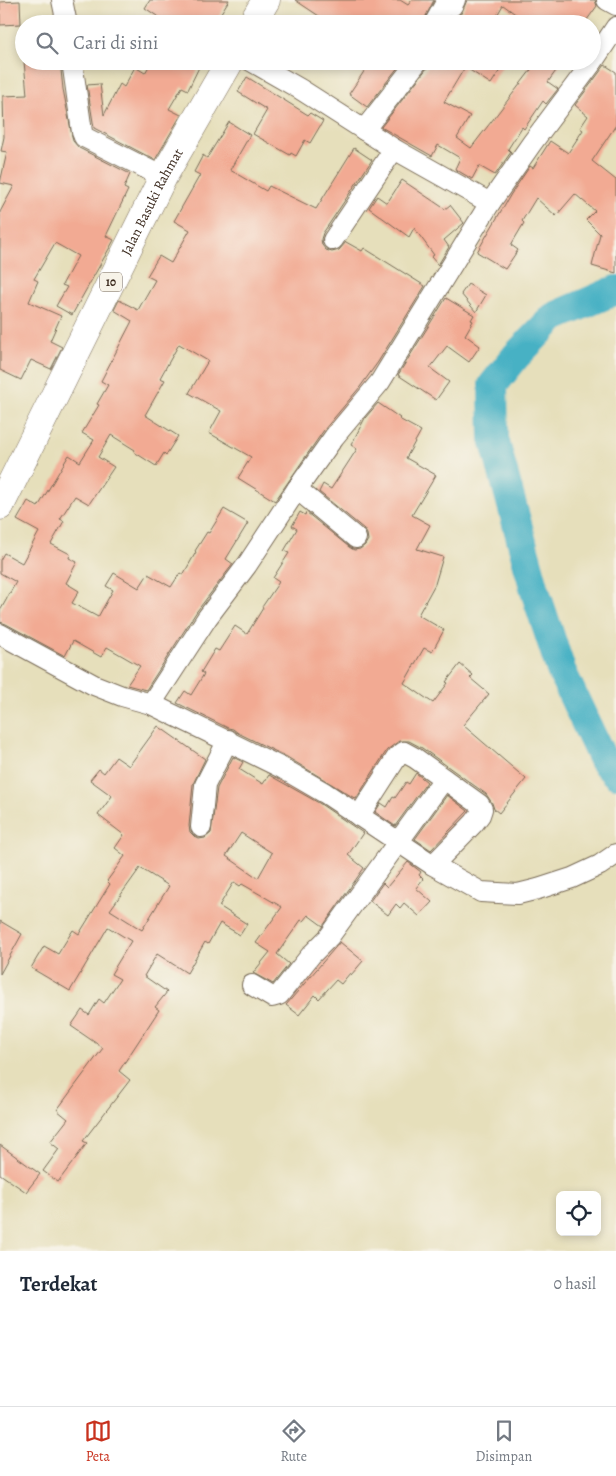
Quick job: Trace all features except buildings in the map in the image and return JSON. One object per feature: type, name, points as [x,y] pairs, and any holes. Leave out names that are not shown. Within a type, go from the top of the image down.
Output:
[{"type":"highway","points":[[257,15],[266,0]]},
{"type":"highway","name":"Jalan Basuki Rahmat","points":[[0,506],[163,177],[228,70]]},
{"type":"street","points":[[62,0],[65,15]]},
{"type":"street","points":[[439,15],[446,4],[452,6],[456,0]]},
{"type":"street","points":[[607,0],[616,5]]},
{"type":"street","points":[[601,50],[616,27]]},
{"type":"street","points":[[73,70],[84,137],[163,177]]},
{"type":"street","points":[[253,70],[300,89],[394,149],[490,203]]},
{"type":"street","points":[[364,130],[411,70]]},
{"type":"street","points":[[151,704],[207,618],[248,565],[297,489],[334,437],[380,382],[490,203],[587,70]]},
{"type":"street","points":[[332,240],[394,149]]},
{"type":"street","points":[[297,489],[356,538]]},
{"type":"street","points":[[0,634],[94,685],[122,696],[151,704],[282,768],[433,864],[481,892],[518,894],[572,878],[600,865],[616,854]]},
{"type":"street","points":[[201,827],[205,784],[228,740]]},
{"type":"street","points":[[359,816],[397,758],[404,752],[415,758],[479,804],[482,809],[480,816],[474,823],[433,864]]},
{"type":"street","points":[[252,985],[272,997],[279,995],[311,955],[329,937],[444,779]]},
{"type":"waterway","points":[[616,290],[554,317],[516,356],[493,385],[494,439],[536,594],[561,670],[603,760],[616,774]]}]
